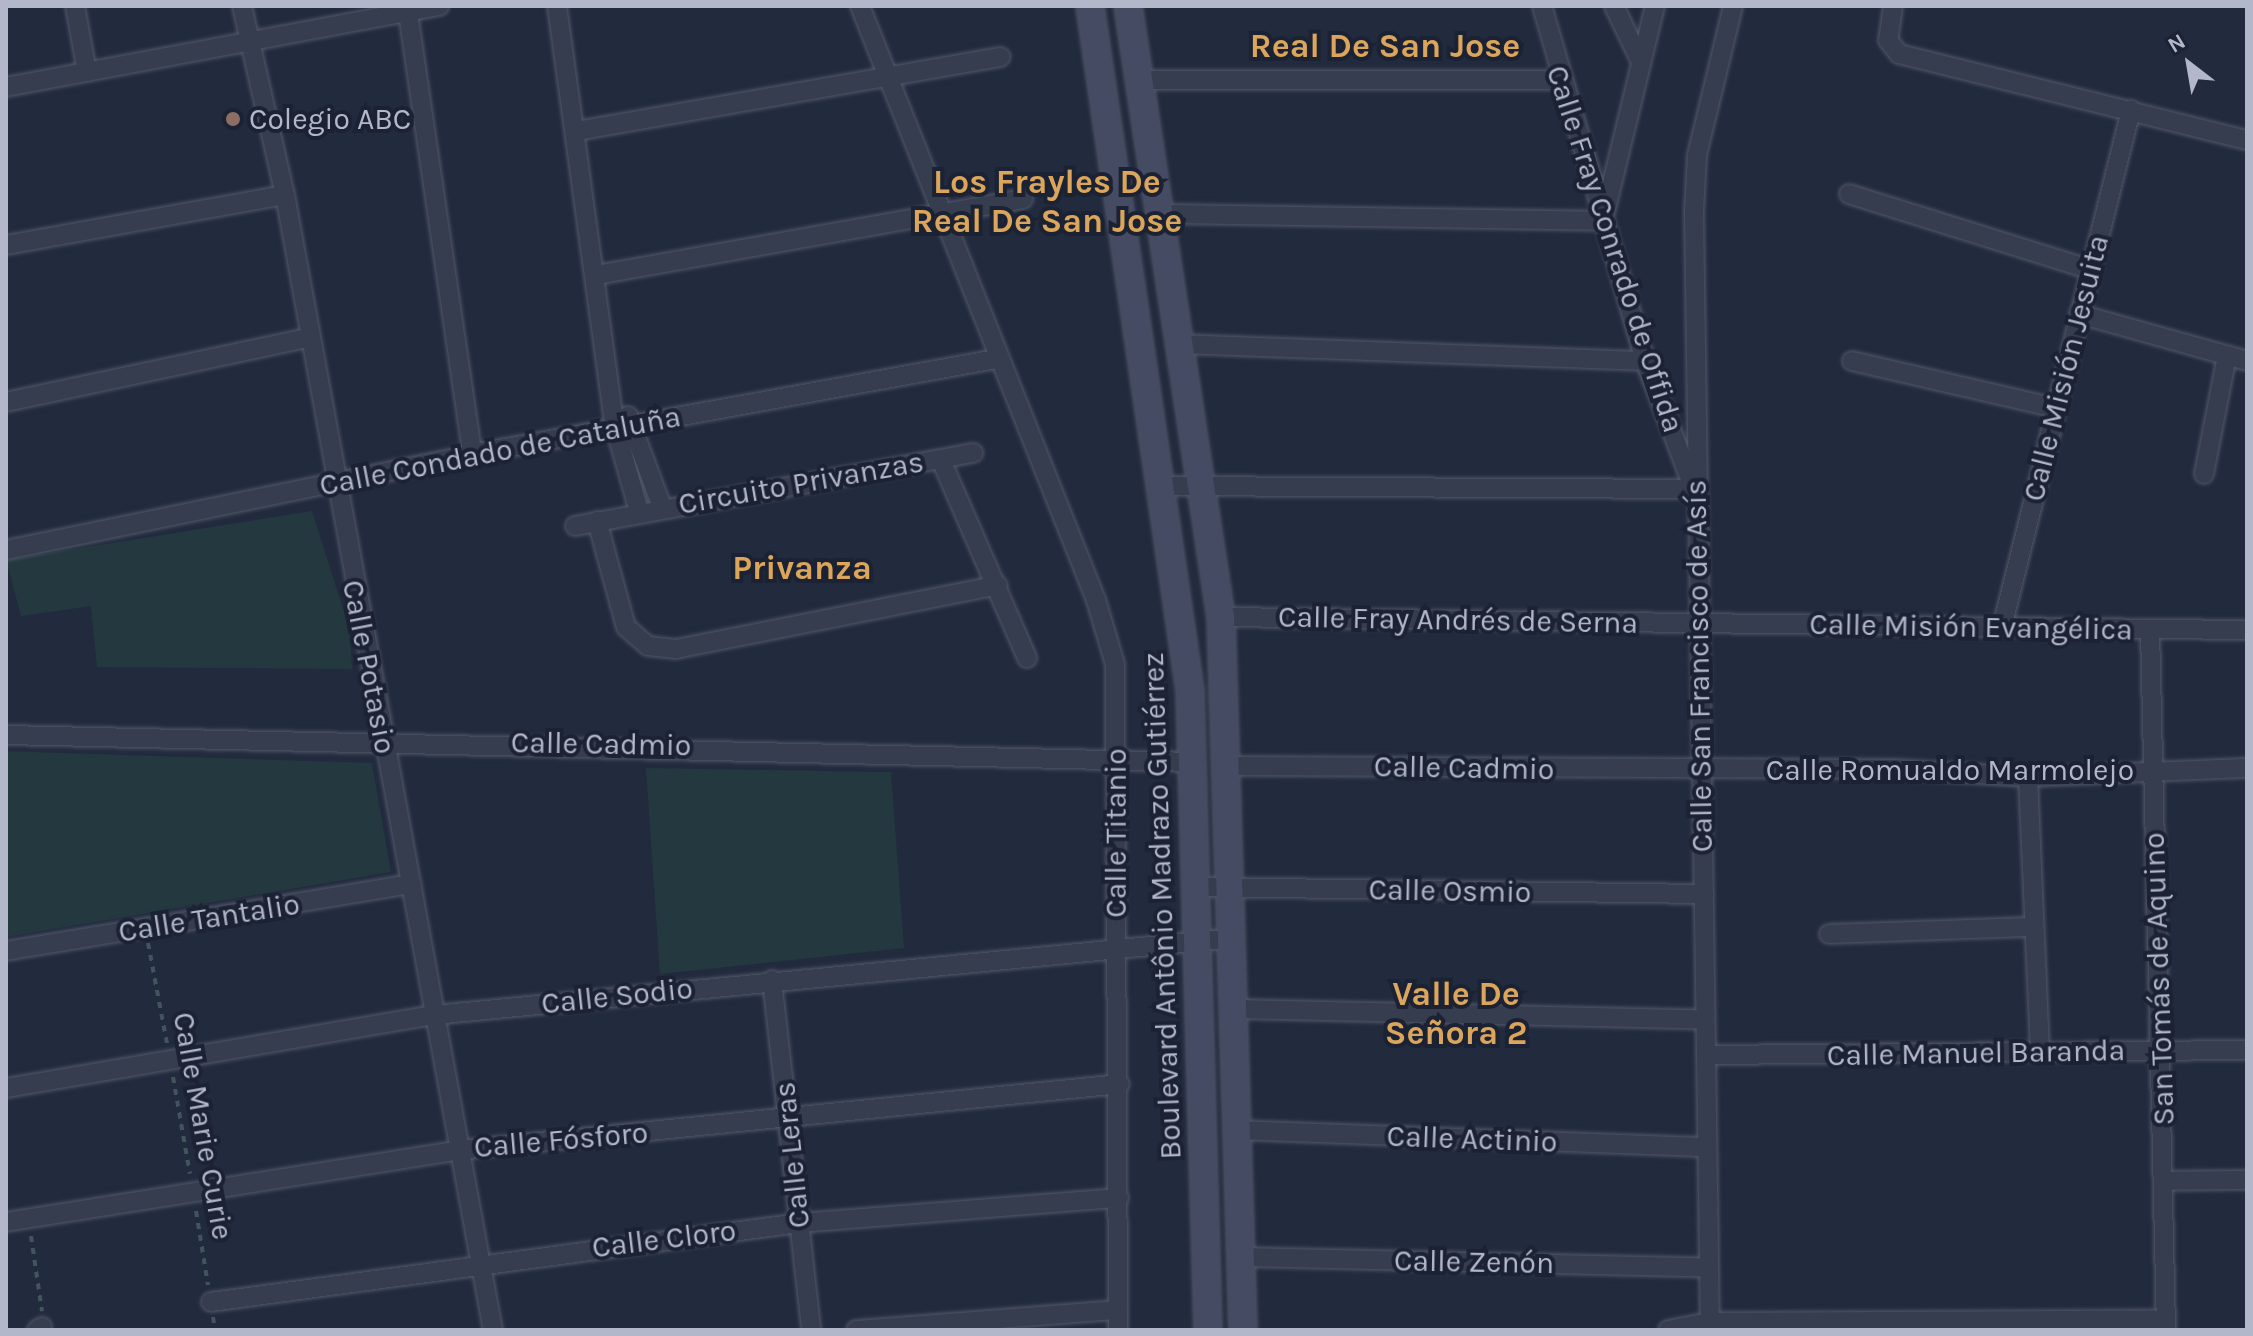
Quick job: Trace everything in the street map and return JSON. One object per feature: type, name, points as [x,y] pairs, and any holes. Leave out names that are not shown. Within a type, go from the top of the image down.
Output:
[{"type":"street","points":[[75,6],[87,72]]},
{"type":"street","name":"Calle Potasio","points":[[242,6],[254,46],[285,195],[306,338],[493,1330]]},
{"type":"street","points":[[6,87],[254,46],[408,9],[439,6]]},
{"type":"street","points":[[557,6],[616,401],[624,425]]},
{"type":"street","name":"Calle Titanio","points":[[860,6],[891,74],[996,359],[1109,636],[1117,761],[1116,946],[1120,1084],[1118,1330]]},
{"type":"street","name":"Boulevard Antônio Madrazo Gutiérrez","points":[[1090,6],[1164,486],[1196,762],[1208,1330]]},
{"type":"street","points":[[1128,6],[1163,214],[1221,617],[1243,1330]]},
{"type":"street","name":"Calle Fray Conrado de Offida","points":[[1542,6],[1559,80],[1645,361],[1694,489]]},
{"type":"street","points":[[1614,6],[1641,62]]},
{"type":"street","points":[[1163,214],[1603,221],[1655,6]]},
{"type":"street","name":"Calle San Francisco de Asís","points":[[1710,1326],[1694,489],[1697,155],[1733,6]]},
{"type":"street","points":[[1893,6],[1888,40],[1899,54],[2247,140]]},
{"type":"street","points":[[408,9],[472,454]]},
{"type":"street","points":[[576,131],[1001,57]]},
{"type":"street","points":[[1140,80],[1559,80]]},
{"type":"street","name":"Calle Misión Jesuita","points":[[2002,627],[2088,269],[2131,110]]},
{"type":"street","points":[[1849,194],[2088,269]]},
{"type":"street","points":[[6,245],[285,195]]},
{"type":"street","points":[[596,275],[1023,199]]},
{"type":"street","points":[[2079,314],[2247,361]]},
{"type":"street","points":[[6,402],[306,338]]},
{"type":"street","points":[[1180,344],[1645,361]]},
{"type":"street","points":[[2204,474],[2227,356]]},
{"type":"street","name":"Calle Condado de Cataluña","points":[[6,550],[472,454],[996,359]]},
{"type":"street","points":[[1852,361],[2056,408]]},
{"type":"street","name":"Circuito Privanzas","points":[[624,425],[662,507]]},
{"type":"street","name":"Circuito Privanzas","points":[[624,425],[639,511]]},
{"type":"street","name":"Circuito Privanzas","points":[[575,526],[639,511],[973,453]]},
{"type":"street","name":"Circuito Privanzas","points":[[941,460],[998,585],[1027,658]]},
{"type":"street","points":[[1164,486],[1694,489]]},
{"type":"street","points":[[597,521],[621,615],[632,636],[648,646],[676,649],[998,585]]},
{"type":"street","name":"Calle Fray Andrés de Serna","points":[[1221,617],[1696,623]]},
{"type":"street","name":"Calle Misión Evangélica","points":[[1696,623],[2247,630]]},
{"type":"street","name":"San Tomás de Aquino","points":[[2150,629],[2163,1051],[2166,1325]]},
{"type":"street","name":"Calle Cadmio","points":[[6,735],[383,738],[1196,762]]},
{"type":"street","name":"Calle Cadmio","points":[[1227,766],[1700,770]]},
{"type":"street","name":"Calle Romualdo Marmolejo","points":[[1700,770],[2028,777],[2247,768]]},
{"type":"street","points":[[2028,777],[2040,1053]]},
{"type":"street","name":"Calle Tantalio","points":[[6,951],[411,884]]},
{"type":"street","name":"Calle Osmio","points":[[1197,887],[1704,894]]},
{"type":"street","points":[[1829,934],[2034,927]]},
{"type":"street","name":"Calle Sodio","points":[[6,1088],[434,1015],[1198,938],[1233,938]]},
{"type":"street","name":"Calle Leras","points":[[772,980],[811,1330]]},
{"type":"street","points":[[1235,1009],[1705,1020]]},
{"type":"street","name":"Calle Manuel Baranda","points":[[1706,1055],[2247,1050]]},
{"type":"street","name":"Calle Fósforo","points":[[6,1222],[459,1150],[1120,1084]]},
{"type":"street","name":"Calle Actinio","points":[[1237,1130],[1707,1147]]},
{"type":"street","points":[[2163,1181],[2247,1180]]},
{"type":"street","name":"Calle Cloro","points":[[211,1302],[482,1261],[799,1223],[1119,1198]]},
{"type":"street","name":"Calle Zenón","points":[[1240,1257],[1709,1268]]},
{"type":"street","points":[[856,1330],[1118,1310]]},
{"type":"street","points":[[1668,1330],[1710,1326],[2166,1325]]},
{"type":"path","name":"Calle Marie Curie","points":[[145,929],[215,1330]]},
{"type":"path","points":[[28,1218],[40,1329]]},
{"type":"shaded area","points":[[312,511],[350,631],[352,669],[97,667],[91,606],[21,616],[6,560]]},
{"type":"shaded area","points":[[6,751],[372,763],[391,872],[6,937]]},
{"type":"shaded area","points":[[646,768],[891,772],[904,948],[660,974]]},
{"type":"place","name":"Colegio ABC","points":[[233,119]]},
{"type":"district","name":"Real De San Jose","points":[[1385,47]]},
{"type":"district","name":"Los Frayles De Real De San Jose","points":[[1047,202]]},
{"type":"district","name":"Privanza","points":[[802,569]]},
{"type":"district","name":"Valle De Señora 2","points":[[1456,1014]]}]
